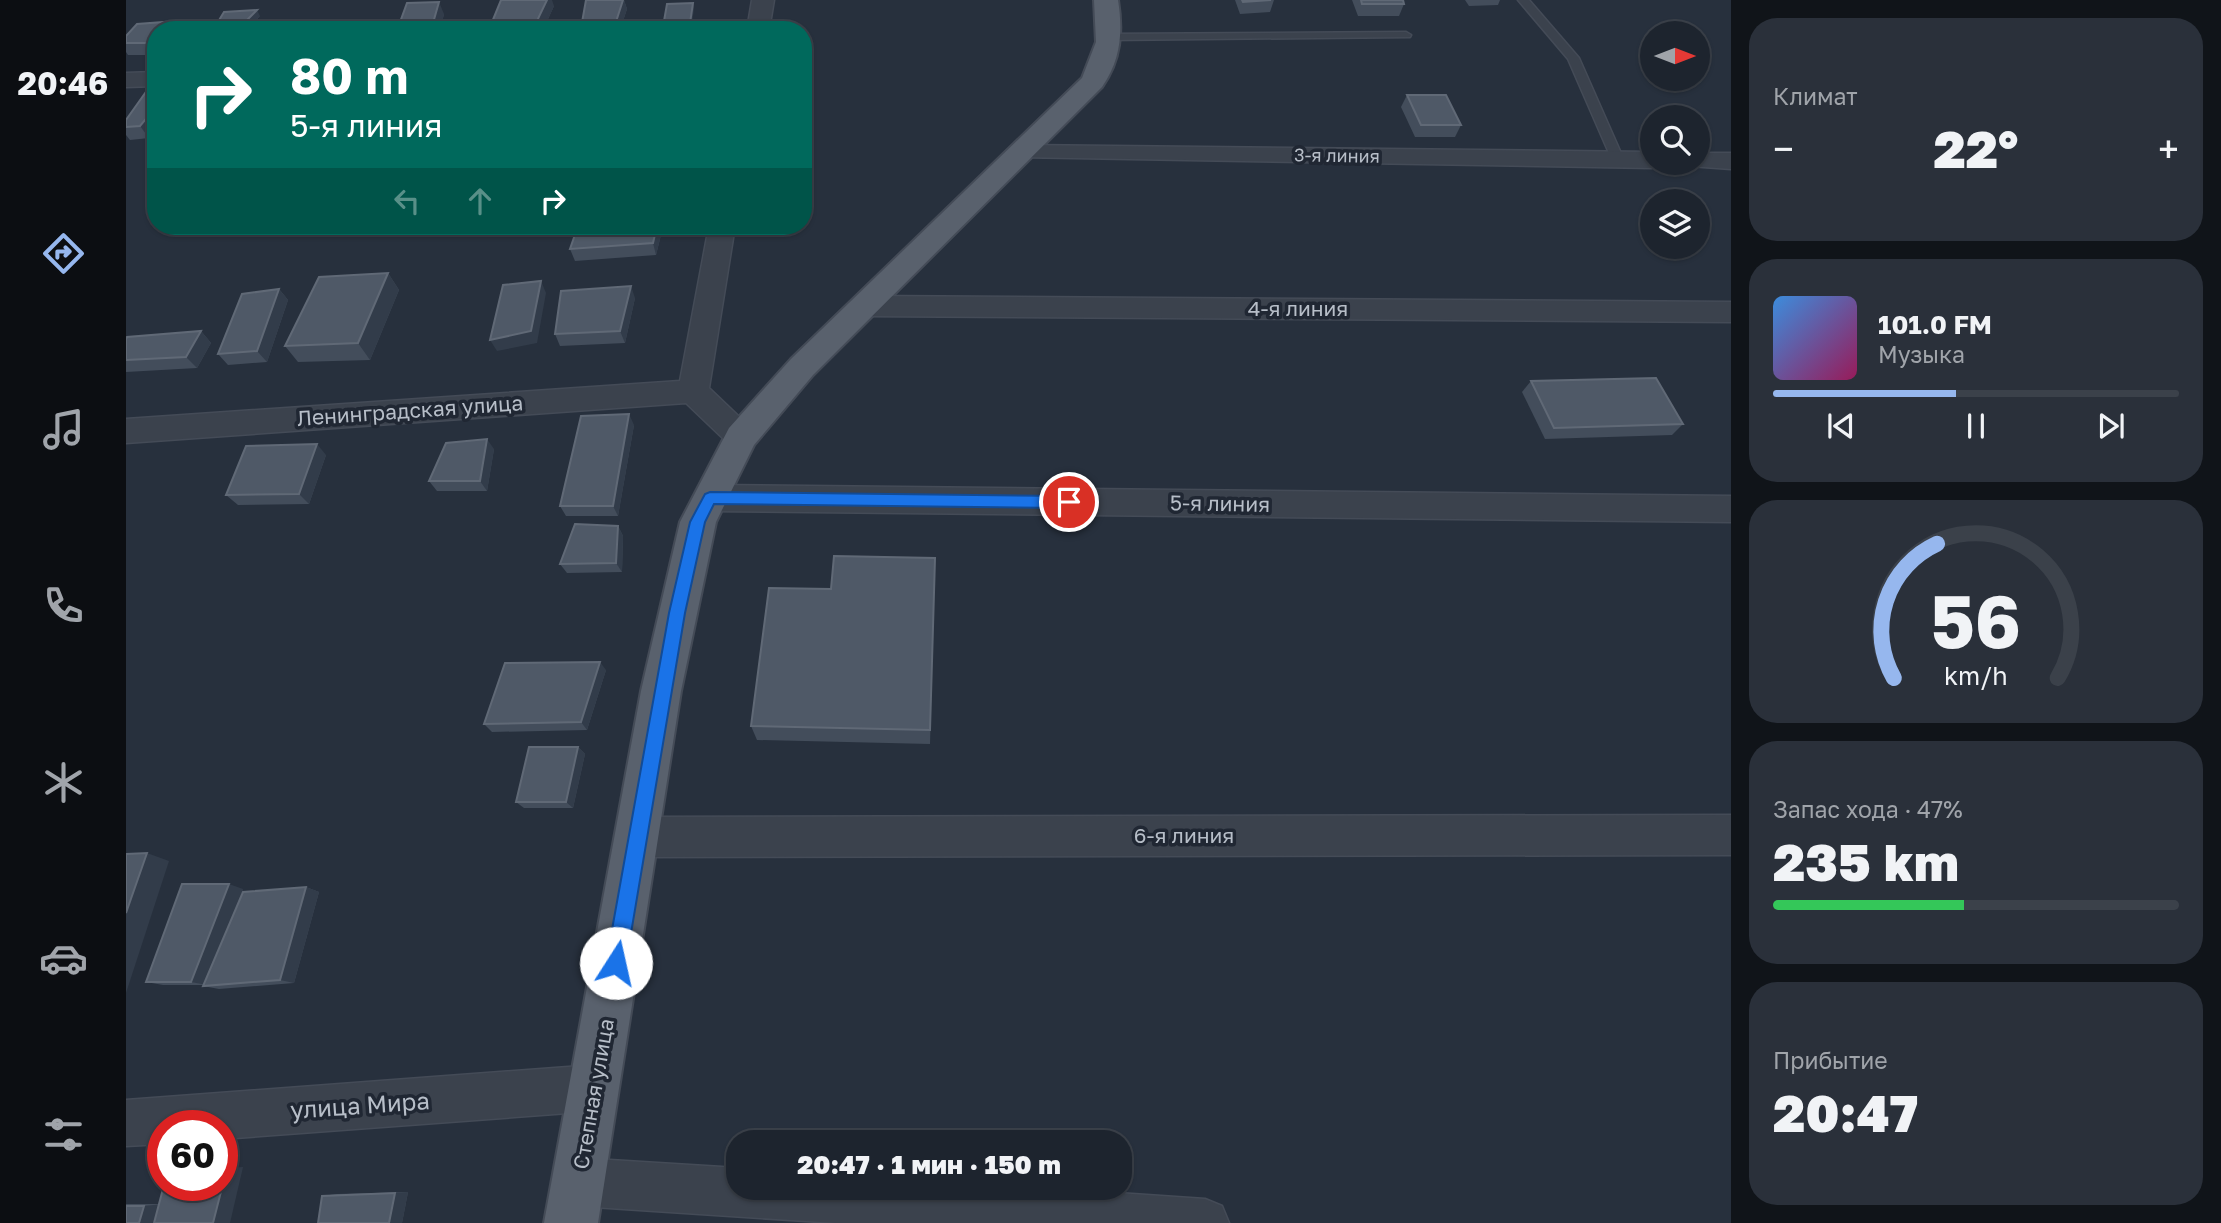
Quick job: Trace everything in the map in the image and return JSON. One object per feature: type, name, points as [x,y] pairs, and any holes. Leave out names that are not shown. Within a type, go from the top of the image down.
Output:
[{"type":"main road","name":"Степная улица","points":[[575,1203],[661,691],[698,522],[741,437],[802,367],[1093,82],[1108,55],[1106,0]]},
{"type":"street","points":[[760,21],[763,0]]},
{"type":"street","points":[[126,79],[147,79]]},
{"type":"street","name":"3-я линия","points":[[1021,152],[1640,160]]},
{"type":"street","points":[[1710,161],[1731,161]]},
{"type":"street","points":[[720,235],[693,391],[741,437]]},
{"type":"street","name":"4-я линия","points":[[864,306],[1731,312]]},
{"type":"street","name":"Ленинградская улица","points":[[126,430],[693,391]]},
{"type":"street","name":"5-я линия","points":[[710,498],[1731,509]]},
{"type":"street","name":"6-я линия","points":[[637,837],[1731,835]]},
{"type":"street","name":"улица Мира","points":[[126,1124],[595,1088]]},
{"type":"street","points":[[575,1203],[1205,1223]]},
{"type":"lane","points":[[1523,0],[1573,58],[1618,160]]},
{"type":"lane","points":[[1108,37],[1405,35]]},
{"type":"building","points":[[501,0],[547,0],[537,21],[492,21]]},
{"type":"building","points":[[586,0],[623,0],[616,21],[582,21]]},
{"type":"building","points":[[1361,0],[1403,0],[1404,4],[1362,4]]},
{"type":"building","points":[[439,2],[434,21],[400,21],[407,3]]},
{"type":"building","points":[[693,3],[690,21],[664,21],[667,4]]},
{"type":"building","points":[[257,10],[246,21],[219,21],[224,12]]},
{"type":"building","points":[[147,23],[147,43],[126,43],[126,36],[137,24]]},
{"type":"building","points":[[147,90],[147,118],[140,126],[126,127],[126,120]]},
{"type":"building","points":[[1407,95],[1446,95],[1461,125],[1421,125]]},
{"type":"building","points":[[575,235],[655,235],[653,243],[570,249]]},
{"type":"building","points":[[388,273],[358,343],[285,346],[319,277]]},
{"type":"building","points":[[541,281],[531,331],[490,340],[503,285]]},
{"type":"building","points":[[631,286],[620,331],[555,334],[561,291]]},
{"type":"building","points":[[279,289],[257,351],[218,354],[242,294]]},
{"type":"building","points":[[201,331],[186,357],[126,360],[127,337]]},
{"type":"building","points":[[1656,378],[1683,424],[1554,428],[1531,381]]},
{"type":"building","points":[[629,414],[613,506],[560,506],[581,416]]},
{"type":"building","points":[[487,439],[480,481],[429,481],[446,443]]},
{"type":"building","points":[[317,444],[299,494],[226,495],[246,446]]},
{"type":"building","points":[[575,524],[618,526],[616,563],[560,564]]},
{"type":"building","points":[[834,556],[935,558],[930,730],[751,726],[769,588],[831,589]]},
{"type":"building","points":[[600,662],[581,722],[484,724],[505,663]]},
{"type":"building","points":[[529,747],[578,747],[566,802],[516,802]]},
{"type":"building","points":[[147,853],[126,913],[126,854]]},
{"type":"building","points":[[182,884],[229,884],[191,982],[146,982]]},
{"type":"building","points":[[306,887],[280,980],[203,986],[243,892]]},
{"type":"building","points":[[395,1193],[389,1223],[318,1223],[322,1196]]},
{"type":"building","points":[[160,1201],[219,1201],[213,1223],[154,1223]]},
{"type":"building","points":[[126,1206],[144,1206],[139,1223],[126,1223]]},
{"type":"route","points":[[616,963],[661,691],[682,587],[698,522],[710,498],[1069,502]]}]
